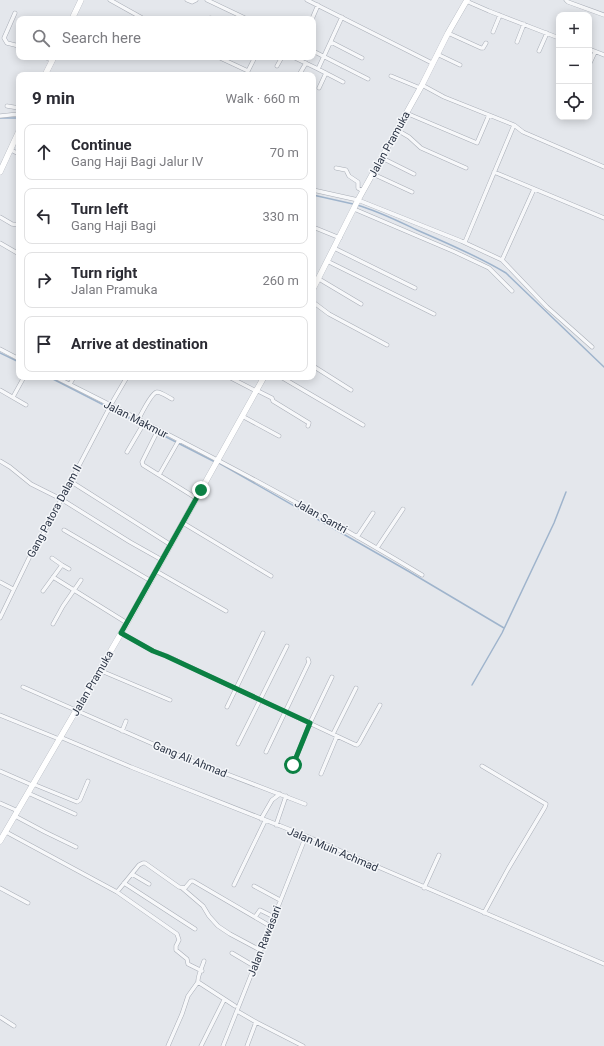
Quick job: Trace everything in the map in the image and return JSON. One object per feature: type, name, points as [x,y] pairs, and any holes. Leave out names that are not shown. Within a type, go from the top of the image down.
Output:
[{"type":"street","points":[[73,16],[81,0]]},
{"type":"street","points":[[110,0],[139,16]]},
{"type":"street","points":[[186,0],[192,2],[196,0]]},
{"type":"street","points":[[207,0],[241,16]]},
{"type":"street","points":[[307,0],[432,63]]},
{"type":"street","points":[[466,0],[556,37]]},
{"type":"street","name":"Jalan Pramuka","points":[[316,284],[358,200],[421,87],[432,63],[466,0]]},
{"type":"street","points":[[566,0],[604,15]]},
{"type":"street","points":[[313,16],[318,5]]},
{"type":"street","points":[[15,13],[4,38],[7,43],[16,45]]},
{"type":"street","points":[[493,32],[500,15]]},
{"type":"street","points":[[318,69],[342,17]]},
{"type":"street","points":[[517,42],[524,24]]},
{"type":"street","points":[[448,33],[481,48],[483,48],[486,42]]},
{"type":"street","points":[[539,51],[547,33]]},
{"type":"street","points":[[330,42],[362,58]]},
{"type":"street","points":[[592,51],[604,55]]},
{"type":"street","points":[[316,52],[368,79]]},
{"type":"street","points":[[592,58],[595,52]]},
{"type":"street","points":[[437,54],[460,66]]},
{"type":"street","points":[[46,72],[52,60]]},
{"type":"street","points":[[224,60],[248,71],[254,60]]},
{"type":"street","points":[[277,66],[280,60]]},
{"type":"street","points":[[300,60],[343,82]]},
{"type":"street","points":[[301,72],[306,63]]},
{"type":"street","points":[[319,88],[326,73]]},
{"type":"street","points":[[391,76],[514,125],[523,132],[604,167]]},
{"type":"street","points":[[7,106],[16,108]]},
{"type":"street","points":[[406,113],[477,143],[489,115]]},
{"type":"street","points":[[0,116],[16,114]]},
{"type":"street","points":[[464,242],[514,125]]},
{"type":"street","points":[[397,130],[409,137],[421,148],[466,168]]},
{"type":"street","points":[[0,172],[16,138]]},
{"type":"street","points":[[11,150],[16,152]]},
{"type":"street","points":[[382,158],[414,174]]},
{"type":"street","points":[[336,168],[346,170],[349,176],[358,182],[358,188],[363,191]]},
{"type":"street","points":[[494,172],[604,218]]},
{"type":"street","points":[[373,174],[412,192]]},
{"type":"street","points":[[502,260],[534,189]]},
{"type":"street","points":[[316,191],[358,200],[464,242],[502,260],[547,307],[592,347]]},
{"type":"street","points":[[354,209],[489,268],[512,291]]},
{"type":"street","points":[[0,217],[16,225]]},
{"type":"street","points":[[316,228],[340,238]]},
{"type":"street","points":[[0,243],[16,252]]},
{"type":"street","points":[[334,248],[414,288]]},
{"type":"street","points":[[327,261],[434,314]]},
{"type":"street","points":[[319,279],[361,304]]},
{"type":"street","points":[[316,304],[329,314],[387,345]]},
{"type":"street","points":[[0,349],[16,357]]},
{"type":"street","points":[[316,368],[351,390]]},
{"type":"street","points":[[13,397],[22,380]]},
{"type":"street","name":"Jalan Makmur","points":[[61,380],[109,407],[138,420],[178,442],[218,459]]},
{"type":"street","points":[[70,384],[72,380]]},
{"type":"street","name":"Gang Patora Dalam II","points":[[0,618],[13,589],[109,407],[125,380]]},
{"type":"street","points":[[235,380],[272,398],[273,401],[309,423],[308,426]]},
{"type":"street","name":"Jalan Pramuka","points":[[0,839],[17,814],[32,784],[151,581],[262,380]]},
{"type":"street","points":[[286,380],[363,425]]},
{"type":"street","points":[[0,390],[26,405]]},
{"type":"street","points":[[138,420],[152,396],[156,392],[172,399]]},
{"type":"street","points":[[242,416],[279,436]]},
{"type":"street","points":[[127,452],[143,424]]},
{"type":"street","points":[[157,431],[143,458],[143,465],[196,498]]},
{"type":"street","points":[[159,475],[178,442]]},
{"type":"street","name":"Jalan Santri","points":[[218,459],[378,548],[422,575]]},
{"type":"street","points":[[0,461],[31,484],[61,499],[162,560]]},
{"type":"street","points":[[70,481],[171,545]]},
{"type":"street","points":[[378,548],[403,509]]},
{"type":"street","points":[[357,537],[373,514]]},
{"type":"street","points":[[183,523],[271,576]]},
{"type":"street","points":[[64,530],[151,581]]},
{"type":"street","points":[[52,558],[69,569]]},
{"type":"street","points":[[43,592],[62,565]]},
{"type":"street","points":[[156,571],[226,611]]},
{"type":"street","points":[[53,577],[127,623]]},
{"type":"street","points":[[53,624],[63,606],[81,580]]},
{"type":"street","points":[[0,582],[13,589]]},
{"type":"street","points":[[121,633],[153,651],[357,745],[360,743],[380,705]]},
{"type":"street","points":[[228,707],[263,633]]},
{"type":"street","points":[[238,744],[286,646]]},
{"type":"street","points":[[266,752],[309,662],[308,659]]},
{"type":"street","points":[[99,670],[170,700]]},
{"type":"street","points":[[293,765],[310,723],[332,677]]},
{"type":"street","name":"Gang Ali Ahmad","points":[[23,687],[185,758],[305,804]]},
{"type":"street","points":[[321,774],[335,735],[356,688]]},
{"type":"street","name":"Jalan Muin Achmad","points":[[0,715],[306,836],[424,888],[604,964]]},
{"type":"street","points":[[122,731],[126,720]]},
{"type":"street","points":[[482,766],[546,804],[484,913]]},
{"type":"street","points":[[0,771],[77,802],[80,800],[88,781]]},
{"type":"street","points":[[28,793],[75,814]]},
{"type":"street","points":[[234,885],[272,800],[280,794]]},
{"type":"street","points":[[276,825],[286,796]]},
{"type":"street","points":[[0,803],[45,832],[76,847]]},
{"type":"street","points":[[6,832],[117,892],[177,934],[179,940],[176,950],[185,956],[188,964],[202,971]]},
{"type":"street","name":"Jalan Rawasari","points":[[223,1046],[306,836]]},
{"type":"street","points":[[424,888],[439,854]]},
{"type":"street","points":[[117,892],[141,863],[145,863],[181,887],[203,906],[218,926],[260,950]]},
{"type":"street","points":[[132,874],[149,884]]},
{"type":"street","points":[[181,887],[185,888],[193,881],[270,926]]},
{"type":"street","points":[[124,883],[195,929]]},
{"type":"street","points":[[254,886],[280,900]]},
{"type":"street","points":[[0,888],[28,903]]},
{"type":"street","points":[[255,917],[260,910],[274,916]]},
{"type":"street","points":[[232,953],[254,966]]},
{"type":"street","points":[[168,1046],[188,996],[198,982],[197,979],[202,971],[204,961]]},
{"type":"street","points":[[198,982],[235,1006]]},
{"type":"street","points":[[201,1046],[224,1000]]},
{"type":"street","points":[[237,1011],[292,1043],[303,1046]]},
{"type":"street","points":[[0,1016],[14,1026]]},
{"type":"street","points":[[247,1046],[256,1022]]},
{"type":"waterway","points":[[0,118],[16,118]]},
{"type":"waterway","points":[[316,196],[353,204]]},
{"type":"waterway","points":[[357,205],[380,213],[451,245],[506,273],[604,367]]},
{"type":"waterway","points":[[0,353],[16,361]]},
{"type":"waterway","points":[[55,380],[215,462]]},
{"type":"waterway","points":[[219,463],[408,571],[504,628]]},
{"type":"waterway","points":[[472,685],[502,633],[554,523],[566,492]]},
{"type":"route","points":[[201,490],[121,633],[153,651],[310,723],[293,765]]}]
